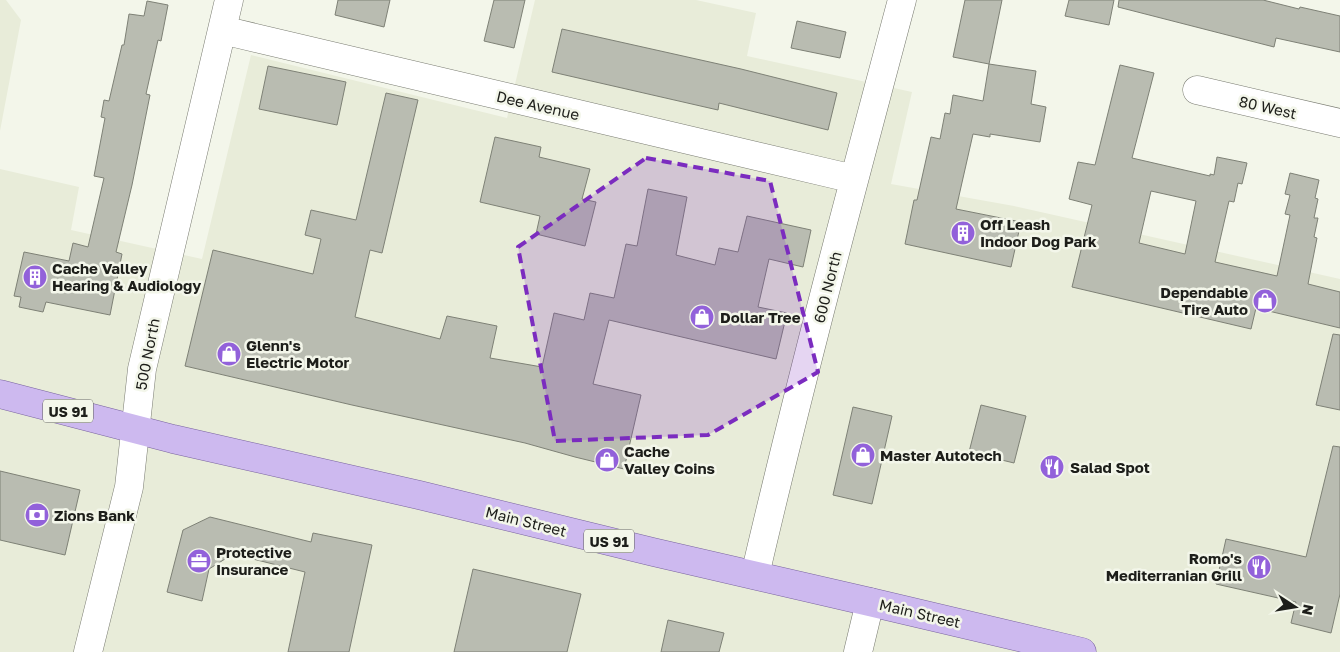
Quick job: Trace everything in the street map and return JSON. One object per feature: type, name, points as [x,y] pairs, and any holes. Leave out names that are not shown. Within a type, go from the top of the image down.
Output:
[{"type":"main road","name":"Main Street","points":[[0,394],[136,429],[1082,652]]},
{"type":"street","name":"500 North","points":[[88,652],[129,487],[142,369],[228,0]]},
{"type":"street","name":"600 North","points":[[755,575],[854,179],[902,0]]},
{"type":"street","name":"Dee Avenue","points":[[222,30],[854,179]]},
{"type":"street","name":"80 West","points":[[1197,90],[1340,123]]},
{"type":"street","points":[[858,652],[870,602]]},
{"type":"highlighted area","points":[[646,158],[770,181],[818,372],[708,435],[555,441],[518,247]]},
{"type":"shaded area","points":[[0,0],[6,0],[21,20],[0,131]]},
{"type":"shaded area","points":[[535,0],[696,0],[756,13],[747,56],[912,92],[891,184],[1014,206],[1340,279],[1340,652],[0,652],[0,169],[79,187],[71,230],[202,259],[251,55],[507,118]]},
{"type":"building","points":[[338,0],[390,0],[384,27],[335,15]]},
{"type":"building","points":[[494,0],[525,0],[514,48],[484,41]]},
{"type":"building","points":[[965,0],[1002,0],[989,64],[953,57]]},
{"type":"building","points":[[1069,0],[1114,0],[1109,25],[1065,16]]},
{"type":"building","points":[[1119,0],[1263,0],[1340,16],[1340,52],[1276,38],[1274,47],[1118,7]]},
{"type":"building","points":[[147,1],[168,5],[161,41],[158,40],[146,94],[150,95],[116,252],[122,254],[110,315],[46,302],[43,312],[19,307],[21,297],[14,296],[24,252],[69,261],[73,243],[88,247],[104,178],[94,176],[105,118],[101,117],[104,100],[109,101],[122,45],[124,45],[129,14],[144,16]]},
{"type":"building","points":[[797,21],[846,32],[840,58],[791,48]]},
{"type":"building","points":[[562,29],[741,69],[837,93],[828,130],[719,103],[718,110],[552,72]]},
{"type":"building","points":[[989,64],[1036,71],[1031,104],[1046,107],[1040,142],[990,134],[990,137],[973,134],[956,209],[1021,222],[1011,267],[905,244],[914,200],[917,200],[931,137],[940,139],[945,113],[950,114],[953,95],[983,101]]},
{"type":"building","points":[[1120,65],[1154,73],[1132,158],[1210,176],[1210,174],[1214,175],[1217,157],[1247,163],[1242,184],[1238,183],[1234,202],[1229,201],[1215,262],[1277,276],[1290,215],[1285,214],[1290,195],[1285,194],[1290,173],[1319,180],[1315,198],[1318,199],[1314,218],[1318,218],[1314,237],[1317,238],[1308,284],[1340,292],[1340,328],[1256,308],[1251,329],[1072,287],[1092,205],[1069,199],[1078,162],[1095,165]],"holes":[[[1151,191],[1196,201],[1185,254],[1139,243]]]},
{"type":"building","points":[[268,66],[346,82],[337,125],[259,109]]},
{"type":"building","points":[[386,93],[418,100],[382,253],[370,250],[355,317],[440,339],[447,316],[497,326],[490,358],[542,367],[554,313],[584,320],[590,293],[614,298],[626,244],[637,246],[648,189],[687,197],[676,255],[715,265],[719,248],[738,252],[747,216],[811,230],[803,267],[769,259],[758,307],[787,313],[776,359],[609,320],[593,384],[641,395],[624,469],[525,443],[185,366],[213,250],[313,274],[321,239],[305,235],[311,210],[356,220]]},
{"type":"building","points":[[495,137],[541,147],[539,157],[590,169],[582,199],[596,202],[585,246],[536,234],[540,216],[480,202]]},
{"type":"building","points":[[1333,334],[1340,335],[1340,410],[1316,405]]},
{"type":"building","points":[[981,405],[1026,416],[1014,463],[969,452]]},
{"type":"building","name":"Master Autotech","points":[[853,407],[892,416],[872,504],[833,495]]},
{"type":"building","points":[[1333,446],[1340,447],[1340,594],[1331,633],[1291,623],[1296,602],[1216,584],[1226,539],[1306,557]]},
{"type":"building","name":"Zions Bank","points":[[0,471],[80,490],[65,555],[0,540]]},
{"type":"building","points":[[210,517],[311,542],[313,533],[372,545],[349,652],[288,652],[305,572],[233,554],[209,569],[202,601],[167,592],[183,530]]},
{"type":"building","points":[[473,569],[581,594],[567,652],[454,652]]},
{"type":"building","points":[[668,620],[724,633],[719,652],[661,652]]},
{"type":"place","name":"Off Leash Indoor Dog Park","points":[[963,233]]},
{"type":"place","name":"Cache Valley Hearing & Audiology","points":[[35,277]]},
{"type":"place","name":"Dependable Tire Auto","points":[[1265,301]]},
{"type":"place","name":"Dollar Tree","points":[[702,317]]},
{"type":"place","name":"Glenn's Electric Motor","points":[[229,354]]},
{"type":"place","name":"Master Autotech","points":[[863,455]]},
{"type":"place","name":"Cache Valley Coins","points":[[607,460]]},
{"type":"place","name":"Salad Spot","points":[[1052,467]]},
{"type":"place","name":"Zions Bank","points":[[37,515]]},
{"type":"place","name":"Protective Insurance","points":[[199,561]]},
{"type":"place","name":"Romo's Mediterranian Grill","points":[[1259,567]]}]
